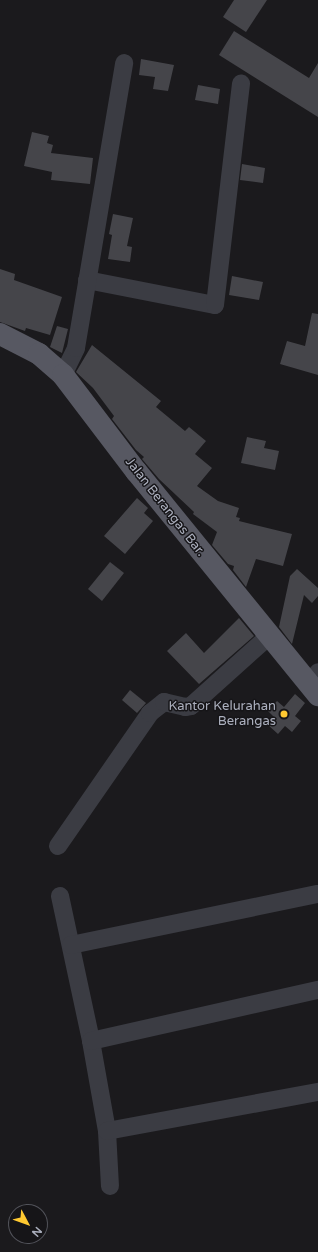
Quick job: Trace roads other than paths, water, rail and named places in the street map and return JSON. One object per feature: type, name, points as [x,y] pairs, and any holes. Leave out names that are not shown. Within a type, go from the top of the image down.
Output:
[{"type":"main road","name":"Jalan Berangas Bar.","points":[[0,334],[39,354],[63,375],[136,471],[270,635],[317,686]]},
{"type":"street","points":[[63,375],[76,348],[124,63]]},
{"type":"street","points":[[87,280],[215,305],[241,84]]},
{"type":"street","points":[[58,846],[150,713],[164,702],[185,708],[191,706],[270,635]]},
{"type":"street","points":[[71,945],[318,894]]},
{"type":"street","points":[[60,896],[91,1041],[106,1132],[110,1186]]},
{"type":"street","points":[[91,1041],[318,990]]},
{"type":"street","points":[[106,1132],[318,1092]]},
{"type":"place","name":"Kantor Kelurahan Berangas","points":[[284,714]]}]
